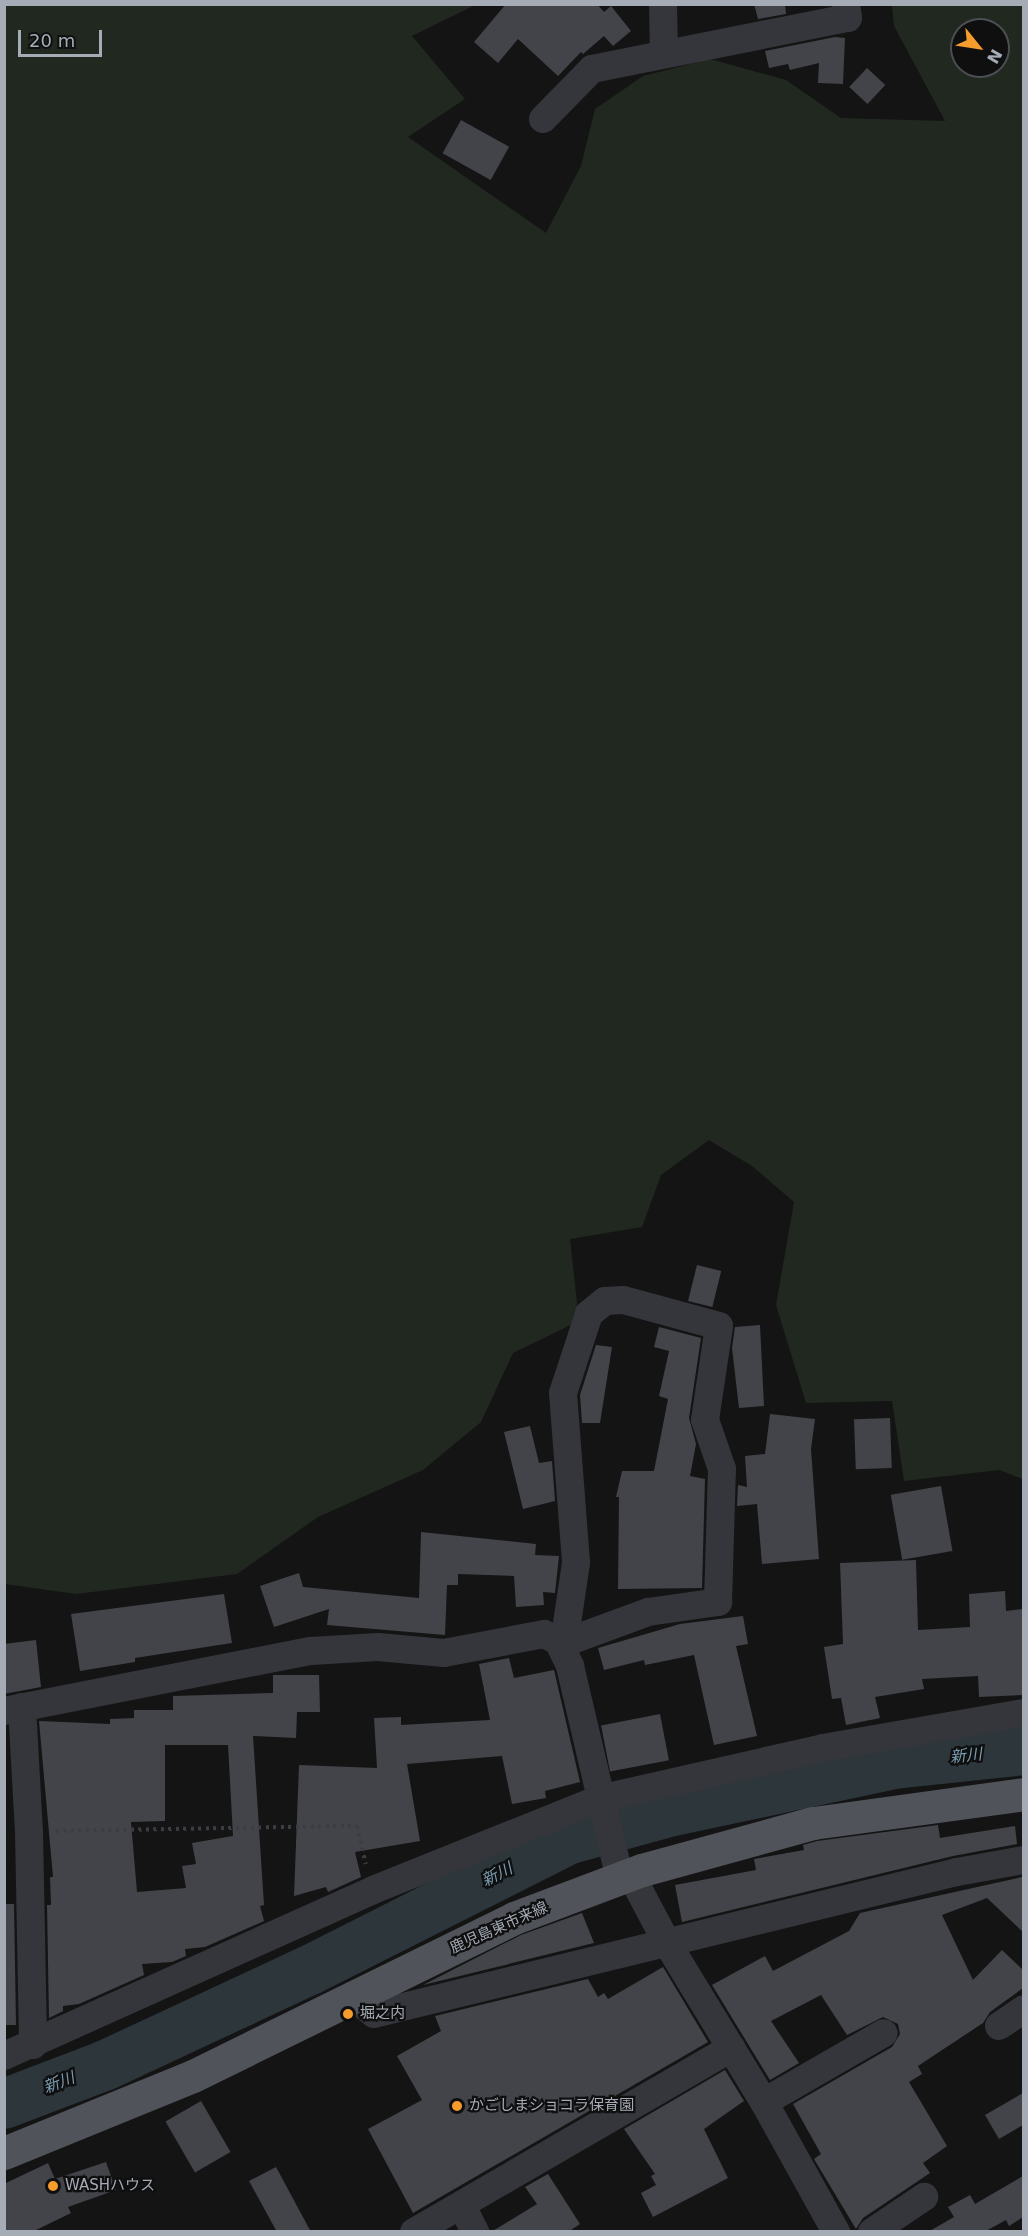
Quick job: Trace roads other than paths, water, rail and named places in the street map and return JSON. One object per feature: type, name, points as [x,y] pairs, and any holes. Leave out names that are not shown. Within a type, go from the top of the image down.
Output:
[{"type":"main road","name":"鹿児島東市来線","points":[[4,2153],[193,2076],[514,1918],[625,1877],[813,1823],[1023,1794]]},
{"type":"street","points":[[663,4],[664,54]]},
{"type":"street","points":[[543,119],[592,69],[848,18],[846,4]]},
{"type":"street","points":[[33,2045],[29,1831],[13,1709],[311,1651],[378,1647],[444,1653],[544,1634],[561,1642],[648,1612],[718,1602],[722,1469],[705,1420],[719,1326],[623,1300],[605,1301],[590,1314],[563,1393],[576,1563],[561,1642],[570,1666],[599,1799],[625,1877],[764,2102],[836,2232]]},
{"type":"street","points":[[4,2056],[33,2045],[373,1890],[599,1799],[823,1748],[1023,1713]]},
{"type":"street","points":[[352,1996],[374,2014],[666,1941],[957,1872],[1023,1860]]},
{"type":"street","points":[[999,2026],[1023,2009]]},
{"type":"street","points":[[764,2102],[884,2033]]},
{"type":"street","points":[[414,2232],[731,2048]]},
{"type":"street","points":[[872,2232],[924,2197]]},
{"type":"street","points":[[462,2206],[475,2232]]},
{"type":"waterway","name":"新川","points":[[4,2104],[106,2065],[310,1970],[567,1840],[673,1811],[894,1764],[1024,1750]]},
{"type":"place","name":"堀之内","points":[[348,2014]]},
{"type":"place","name":"かごしまショコラ保育園","points":[[457,2106]]},
{"type":"place","name":"WASHハウス","points":[[53,2186]]}]
